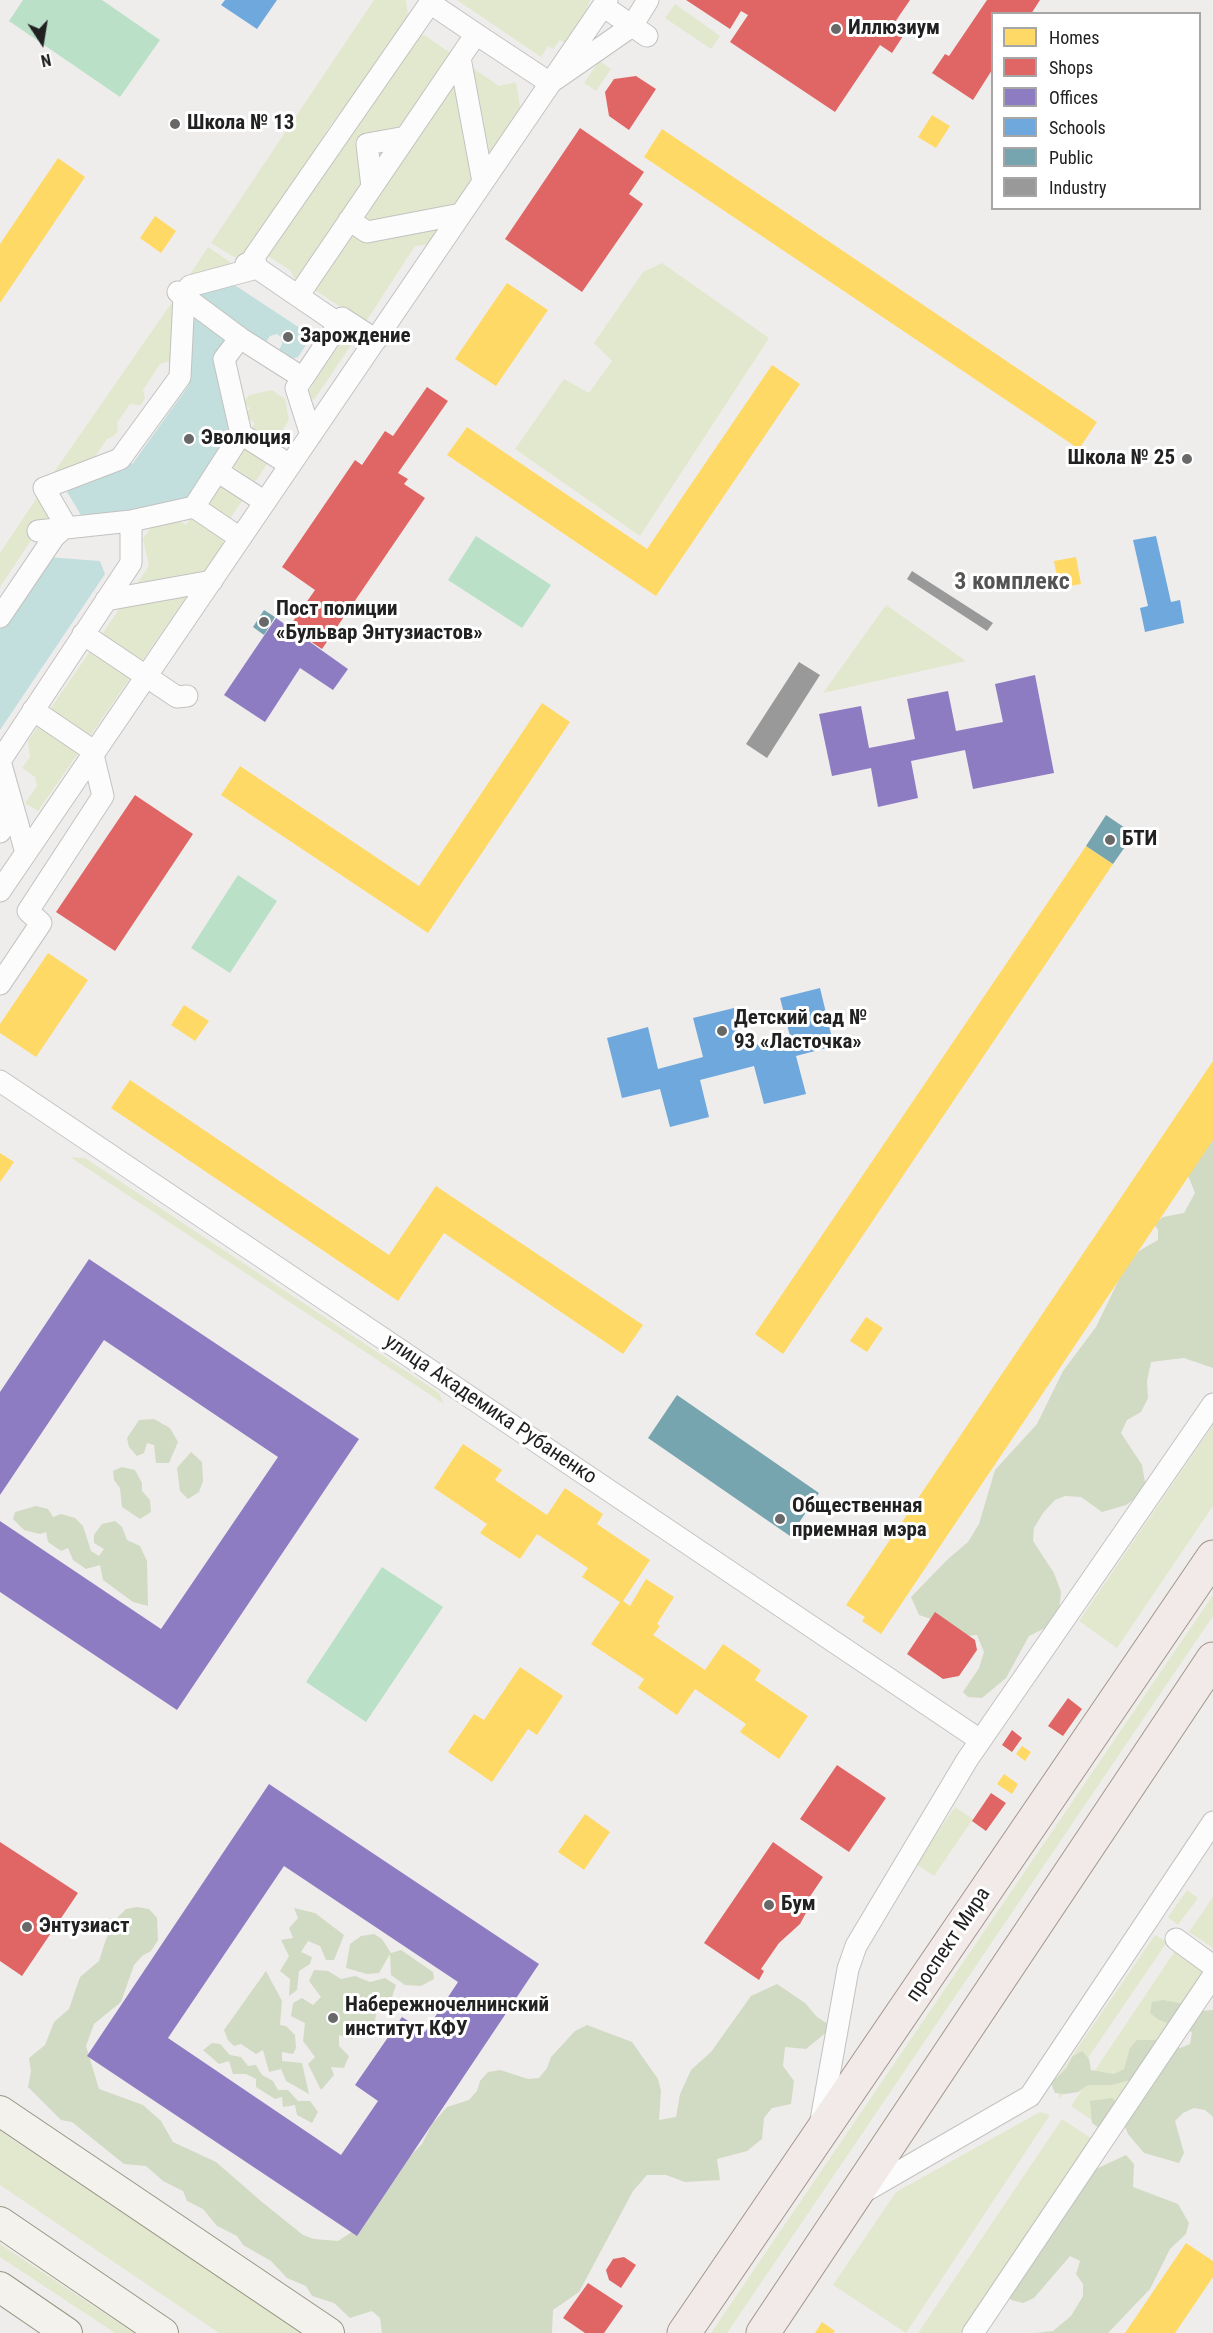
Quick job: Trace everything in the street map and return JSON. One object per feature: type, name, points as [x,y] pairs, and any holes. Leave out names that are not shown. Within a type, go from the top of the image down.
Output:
[{"type":"main road","name":"проспект Мира","points":[[684,2333],[1213,1557]]},
{"type":"main road","points":[[763,2333],[1213,1659]]},
{"type":"main road","points":[[0,2111],[329,2333]]},
{"type":"main road","points":[[0,2222],[163,2333]]},
{"type":"main road","points":[[0,2287],[68,2333]]},
{"type":"street","points":[[550,83],[639,31],[648,0]]},
{"type":"street","points":[[184,289],[244,271],[432,2],[550,83]]},
{"type":"street","points":[[0,984],[41,923],[0,892],[26,853],[605,3],[639,31]]},
{"type":"street","points":[[298,296],[476,34]]},
{"type":"street","points":[[460,58],[483,182]]},
{"type":"street","points":[[343,129],[390,160]]},
{"type":"street","points":[[367,144],[405,137]]},
{"type":"street","points":[[367,144],[372,187]]},
{"type":"street","points":[[350,220],[368,232],[461,213]]},
{"type":"street","points":[[244,271],[298,296],[339,324]]},
{"type":"street","points":[[184,289],[218,315],[240,338],[303,378]]},
{"type":"street","points":[[66,526],[44,488],[120,459],[180,377],[184,289]]},
{"type":"street","points":[[311,435],[296,388],[342,318],[376,339]]},
{"type":"street","points":[[38,531],[66,526],[131,521],[194,507],[241,434],[224,359],[240,338]]},
{"type":"street","points":[[241,434],[290,465]]},
{"type":"street","points":[[218,471],[265,502]]},
{"type":"street","points":[[194,507],[240,538]]},
{"type":"street","points":[[26,853],[7,806],[0,760],[131,563],[131,521]]},
{"type":"street","points":[[0,617],[14,582],[66,526]]},
{"type":"street","points":[[106,600],[212,581]]},
{"type":"street","points":[[84,634],[177,697],[187,696]]},
{"type":"street","points":[[28,911],[103,796],[94,754],[33,710]]},
{"type":"street","points":[[0,832],[7,806]]},
{"type":"street","name":"улица Академика Рубаненко","points":[[0,1081],[980,1740]]},
{"type":"street","points":[[805,2158],[818,2130],[826,2102],[848,1969],[856,1946],[980,1740],[1213,1404]]},
{"type":"street","points":[[853,2197],[1030,2096],[1213,1822]]},
{"type":"street","points":[[1176,1940],[1213,1966]]},
{"type":"street","points":[[972,2333],[1213,1976]]},
{"type":"green space","points":[[23,0],[102,0],[160,40],[120,97],[9,21]]},
{"type":"green space","points":[[374,0],[406,0],[409,24],[332,123],[249,256],[234,257],[211,243]]},
{"type":"green space","points":[[457,0],[590,0],[585,14],[565,43],[560,40],[553,49],[548,46],[541,57]]},
{"type":"green space","points":[[675,4],[720,36],[711,49],[665,18]]},
{"type":"green space","points":[[424,35],[452,54],[295,280],[290,270],[263,253],[411,38]]},
{"type":"green space","points":[[599,61],[611,69],[596,91],[584,83]]},
{"type":"green space","points":[[467,64],[499,86],[516,82],[520,107],[431,244],[415,246],[365,323],[313,289]]},
{"type":"green space","points":[[208,247],[230,262],[232,269],[187,279]]},
{"type":"green space","points":[[662,263],[769,338],[640,536],[515,449],[564,379],[589,393],[612,361],[594,343],[643,272]]},
{"type":"green space","points":[[177,295],[173,360],[160,364],[143,390],[145,398],[141,405],[130,404],[117,423],[118,431],[107,439],[94,458],[52,475]]},
{"type":"green space","points":[[349,331],[357,336],[314,400],[306,395]]},
{"type":"green space","points":[[272,390],[285,399],[289,420],[279,436],[261,440],[249,431],[255,423],[244,416],[250,408],[243,403],[249,395]]},
{"type":"green space","points":[[247,442],[271,458],[255,482],[231,465]]},
{"type":"green space","points":[[220,481],[244,498],[227,523],[203,506]]},
{"type":"green space","points":[[38,496],[54,524],[40,527],[0,587],[0,553]]},
{"type":"green space","points":[[194,513],[221,531],[223,544],[38,811],[25,803],[37,786],[35,777],[22,768],[30,757],[28,741],[149,566],[143,539],[156,520],[173,517],[186,525]]},
{"type":"green space","points":[[476,536],[551,585],[522,628],[448,580]]},
{"type":"green space","points":[[886,605],[966,661],[823,693]]},
{"type":"green space","points":[[238,875],[277,901],[230,973],[191,948]]},
{"type":"green space","points":[[1213,1140],[1213,1368],[1184,1358],[1151,1362],[1147,1381],[1148,1398],[1141,1412],[1127,1420],[1121,1433],[1142,1465],[1145,1482],[1141,1494],[1126,1505],[1102,1512],[1081,1497],[1065,1496],[1055,1500],[1043,1513],[1034,1528],[1033,1541],[1054,1573],[1061,1592],[1059,1612],[1045,1628],[1029,1636],[1006,1678],[982,1698],[968,1697],[963,1692],[979,1668],[984,1652],[977,1635],[956,1637],[934,1620],[919,1615],[911,1597],[968,1542],[979,1524],[995,1470],[1037,1424],[1063,1371],[1096,1327],[1126,1265],[1139,1251],[1158,1240],[1158,1230],[1154,1224],[1163,1217],[1184,1213],[1195,1193],[1187,1173]]},
{"type":"green space","points":[[70,1157],[85,1158],[439,1393],[444,1404]]},
{"type":"green space","points":[[154,1419],[170,1428],[178,1442],[169,1463],[156,1463],[154,1445],[147,1443],[144,1453],[137,1456],[129,1447],[127,1438],[139,1420]]},
{"type":"green space","points":[[1213,1425],[1213,1506],[1117,1648],[1079,1621]]},
{"type":"green space","points":[[191,1452],[202,1462],[203,1481],[199,1492],[188,1499],[180,1491],[177,1468]]},
{"type":"green space","points":[[122,1467],[135,1470],[142,1483],[142,1491],[150,1500],[151,1512],[140,1519],[122,1507],[120,1488],[114,1480],[113,1471]]},
{"type":"green space","points":[[36,1506],[48,1509],[53,1517],[61,1514],[75,1518],[83,1526],[91,1551],[99,1556],[104,1549],[94,1543],[94,1535],[102,1524],[115,1521],[122,1527],[127,1540],[140,1546],[147,1561],[148,1606],[133,1602],[103,1580],[100,1565],[86,1569],[73,1560],[68,1548],[61,1551],[48,1542],[46,1532],[40,1534],[24,1530],[13,1519],[15,1512]]},
{"type":"green space","points":[[382,1567],[443,1607],[366,1722],[306,1682]]},
{"type":"green space","points":[[1213,1595],[1213,1616],[727,2333],[711,2333]]},
{"type":"green space","points":[[955,1807],[973,1819],[934,1876],[916,1864]]},
{"type":"green space","points":[[1187,1890],[1198,1898],[1178,1925],[1168,1917]]},
{"type":"green space","points":[[1213,1897],[1213,1948],[1189,1932]]},
{"type":"green space","points":[[137,1907],[149,1909],[157,1918],[158,1940],[151,1951],[142,1956],[134,1965],[121,2002],[94,2024],[86,2046],[99,2089],[143,2105],[161,2121],[173,2142],[216,2162],[303,2235],[314,2239],[338,2241],[361,2226],[398,2168],[422,2144],[432,2124],[447,2107],[469,2100],[488,2072],[500,2070],[528,2079],[539,2078],[547,2068],[551,2057],[575,2031],[587,2025],[632,2042],[658,2079],[661,2091],[659,2120],[676,2117],[680,2094],[691,2070],[711,2052],[751,1996],[777,1984],[805,2003],[817,2017],[833,2027],[806,2049],[785,2047],[783,2066],[794,2081],[791,2104],[772,2108],[764,2118],[762,2139],[747,2151],[717,2159],[720,2180],[685,2182],[666,2175],[647,2175],[633,2191],[579,2292],[553,2310],[552,2333],[382,2333],[380,2318],[372,2311],[350,2318],[334,2303],[312,2296],[306,2286],[287,2278],[271,2261],[243,2245],[237,2236],[217,2226],[203,2209],[187,2201],[183,2191],[163,2181],[146,2166],[124,2164],[72,2122],[61,2120],[28,2087],[31,2071],[29,2058],[45,2045],[54,2022],[69,2009],[80,1977],[99,1961],[106,1939],[118,1917],[126,1909]]},
{"type":"green space","points":[[294,1908],[315,1913],[344,1935],[334,1960],[326,1960],[320,1946],[308,1941],[301,1952],[312,1957],[310,1964],[299,1971],[297,1990],[289,1996],[290,1979],[280,1971],[289,1956],[281,1940],[293,1938],[289,1928],[298,1918]]},
{"type":"green space","points":[[374,1934],[382,1939],[391,1953],[401,1950],[433,1972],[434,1979],[421,1986],[405,1985],[391,1975],[390,1954],[379,1973],[367,1974],[346,1968],[350,1944],[361,1936]]},
{"type":"green space","points":[[1155,1935],[1167,1942],[1060,2099],[1055,2081]]},
{"type":"green space","points":[[1177,1948],[1209,1970],[1103,2128],[1071,2106]]},
{"type":"green space","points":[[314,1970],[328,1971],[341,1979],[355,1976],[370,1982],[385,1978],[396,1985],[391,2000],[377,2007],[375,2021],[359,2024],[362,2031],[352,2039],[339,2035],[339,2046],[349,2056],[344,2068],[331,2067],[334,2075],[321,2090],[308,2064],[315,2057],[303,2041],[305,2023],[291,2016],[293,2003],[302,1998],[313,2005],[321,1997],[309,1981]]},
{"type":"green space","points":[[266,1971],[282,2001],[280,2025],[286,2026],[295,2035],[296,2048],[293,2054],[282,2052],[282,2061],[302,2063],[309,2094],[286,2081],[281,2069],[269,2072],[263,2050],[256,2054],[241,2044],[234,2046],[228,2040],[224,2030]]},
{"type":"green space","points":[[1163,2000],[1184,2004],[1191,2012],[1213,2010],[1213,2117],[1205,2110],[1194,2108],[1183,2113],[1175,2121],[1184,2153],[1179,2163],[1144,2153],[1128,2134],[1124,2124],[1102,2130],[1092,2123],[1090,2101],[1112,2098],[1119,2105],[1134,2079],[1111,2085],[1088,2085],[1078,2092],[1066,2094],[1055,2093],[1051,2083],[1067,2068],[1072,2057],[1082,2051],[1089,2059],[1091,2070],[1114,2074],[1124,2069],[1130,2048],[1137,2040],[1158,2040],[1180,2048],[1190,2044],[1192,2032],[1159,2020],[1150,2013],[1152,2002]]},
{"type":"green space","points":[[212,2043],[220,2044],[230,2055],[241,2057],[248,2066],[256,2065],[262,2075],[273,2081],[278,2090],[288,2090],[298,2101],[310,2101],[318,2112],[312,2123],[297,2115],[295,2105],[283,2107],[282,2097],[275,2099],[256,2087],[256,2079],[246,2074],[233,2074],[229,2061],[219,2064],[203,2050]]},
{"type":"green space","points":[[1040,2112],[1050,2115],[906,2333],[833,2285],[896,2192]]},
{"type":"green space","points":[[1062,2119],[1095,2141],[965,2333],[918,2333]]},
{"type":"green space","points":[[0,2131],[302,2333],[219,2333],[0,2185]]},
{"type":"green space","points":[[1126,2155],[1134,2164],[1133,2187],[1178,2204],[1189,2223],[1186,2234],[1170,2249],[1150,2289],[1108,2333],[1036,2333],[1053,2331],[1071,2316],[1083,2296],[1083,2284],[1076,2274],[1080,2261],[1070,2256],[1034,2298],[1023,2303],[1011,2300],[1007,2290],[1094,2170]]},
{"type":"green space","points":[[0,2244],[134,2333],[115,2333],[0,2257]]},
{"type":"water","points":[[233,284],[309,334],[310,339],[298,357],[292,359],[279,350],[282,344],[281,337],[277,334],[270,336],[266,342],[196,295],[199,292]]},
{"type":"water","points":[[188,311],[226,341],[232,440],[195,498],[84,520],[67,492],[89,477],[133,463],[189,385]]},
{"type":"water","points":[[48,557],[100,561],[105,574],[0,730],[0,628]]},
{"type":"building: Homes","points":[[932,115],[950,126],[936,148],[918,137]]},
{"type":"building: Homes","points":[[662,129],[1097,422],[1079,449],[644,157]]},
{"type":"building: Homes","points":[[58,158],[85,177],[0,303],[0,244]]},
{"type":"building: Homes","points":[[155,216],[176,231],[161,253],[140,238]]},
{"type":"building: Homes","points":[[507,283],[548,310],[496,386],[455,359]]},
{"type":"building: Homes","points":[[772,365],[800,384],[656,596],[447,455],[467,427],[647,549]]},
{"type":"building: Homes","points":[[1076,557],[1081,584],[1059,588],[1054,561]]},
{"type":"building: Homes","points":[[542,703],[570,722],[428,933],[221,795],[240,766],[419,886]]},
{"type":"building: Homes","points":[[1086,846],[1113,864],[783,1354],[755,1334]]},
{"type":"building: Homes","points":[[48,953],[88,980],[36,1057],[0,1033],[0,1024]]},
{"type":"building: Homes","points":[[184,1005],[209,1021],[195,1041],[171,1025]]},
{"type":"building: Homes","points":[[1213,1061],[1213,1140],[881,1634],[862,1621],[865,1617],[846,1605]]},
{"type":"building: Homes","points":[[130,1080],[389,1255],[436,1186],[643,1325],[623,1354],[444,1233],[398,1301],[111,1108]]},
{"type":"building: Homes","points":[[0,1153],[14,1162],[0,1182]]},
{"type":"building: Homes","points":[[866,1317],[883,1328],[867,1352],[850,1341]]},
{"type":"building: Homes","points":[[463,1444],[502,1470],[495,1480],[547,1515],[565,1488],[603,1514],[597,1524],[650,1560],[623,1601],[630,1606],[646,1579],[674,1597],[657,1624],[660,1626],[653,1635],[705,1670],[723,1644],[761,1670],[755,1680],[808,1716],[779,1759],[740,1732],[746,1724],[695,1689],[677,1715],[638,1688],[644,1679],[591,1644],[620,1602],[582,1577],[588,1568],[537,1534],[520,1559],[480,1533],[487,1524],[434,1488]]},
{"type":"building: Homes","points":[[520,1667],[563,1696],[537,1735],[528,1729],[492,1782],[448,1752],[474,1714],[484,1720]]},
{"type":"building: Homes","points":[[1022,1746],[1031,1752],[1025,1761],[1016,1754]]},
{"type":"building: Homes","points":[[1004,1774],[1018,1784],[1012,1794],[997,1784]]},
{"type":"building: Homes","points":[[585,1814],[610,1832],[584,1870],[558,1852]]},
{"type":"building: Homes","points":[[1186,2243],[1213,2261],[1213,2277],[1175,2333],[1125,2333]]},
{"type":"building: Homes","points":[[822,2322],[835,2331],[815,2333]]},
{"type":"building: Shops","points":[[686,0],[910,0],[893,25],[905,33],[892,53],[880,45],[835,112],[730,42],[748,15],[741,11],[730,29]]},
{"type":"building: Shops","points":[[987,0],[1040,0],[1032,12],[991,12],[991,72],[973,100],[932,73],[945,54],[949,56]]},
{"type":"building: Shops","points":[[636,76],[656,89],[629,130],[609,116],[605,92],[614,79]]},
{"type":"building: Shops","points":[[580,128],[644,172],[629,194],[643,204],[582,292],[505,239]]},
{"type":"building: Shops","points":[[427,387],[448,401],[398,473],[408,479],[404,484],[425,498],[322,649],[289,627],[315,590],[282,567],[355,460],[362,465],[385,431],[393,436]]},
{"type":"building: Shops","points":[[135,795],[193,834],[115,951],[56,912]]},
{"type":"building: Shops","points":[[935,1612],[975,1640],[977,1650],[959,1676],[943,1679],[907,1654]]},
{"type":"building: Shops","points":[[1068,1698],[1082,1709],[1063,1736],[1048,1726]]},
{"type":"building: Shops","points":[[1012,1730],[1022,1738],[1012,1752],[1002,1745]]},
{"type":"building: Shops","points":[[837,1765],[886,1798],[849,1852],[800,1819]]},
{"type":"building: Shops","points":[[991,1793],[1006,1803],[986,1831],[972,1821]]},
{"type":"building: Shops","name":"Энтузиаст","points":[[0,1842],[78,1893],[22,1976],[0,1961]]},
{"type":"building: Shops","name":"Бум","points":[[773,1842],[823,1877],[809,1898],[807,1911],[800,1924],[779,1943],[761,1969],[764,1971],[759,1980],[704,1943]]},
{"type":"building: Shops","points":[[624,2257],[636,2265],[621,2288],[609,2280],[606,2270],[613,2259]]},
{"type":"building: Shops","points":[[588,2283],[623,2306],[604,2333],[585,2333],[563,2318]]},
{"type":"building: Offices","points":[[276,618],[348,669],[333,690],[300,668],[265,722],[224,695]]},
{"type":"building: Offices","points":[[1035,675],[1054,773],[973,789],[965,750],[911,761],[918,798],[878,807],[871,768],[832,776],[819,714],[861,706],[869,748],[915,739],[907,699],[948,691],[956,731],[1003,722],[995,684]]},
{"type":"building: Offices","points":[[89,1259],[359,1439],[177,1710],[0,1592],[0,1521],[161,1629],[278,1457],[104,1340],[0,1495],[0,1392]]},
{"type":"building: Offices","points":[[269,1784],[539,1964],[357,2236],[87,2056]],"holes":[[[284,1866],[458,1982],[425,2032],[402,2017],[355,2085],[378,2101],[341,2155],[168,2038]]]},
{"type":"building: Schools","points":[[225,0],[277,0],[257,29],[221,5]]},
{"type":"building: Schools","points":[[1156,536],[1171,602],[1180,600],[1184,623],[1145,632],[1140,608],[1148,606],[1133,540]]},
{"type":"building: Schools","points":[[820,988],[834,1046],[796,1056],[806,1094],[764,1104],[754,1066],[700,1080],[709,1117],[670,1127],[660,1089],[622,1098],[607,1038],[648,1027],[658,1069],[703,1057],[693,1018],[734,1008],[744,1048],[790,1036],[780,998]]},
{"type":"building: Public","name":"Пост полиции «Бульвар Энтузиастов»","points":[[264,610],[275,617],[264,635],[253,627]]},
{"type":"building: Public","name":"БТИ","points":[[1106,815],[1134,834],[1113,864],[1086,846]]},
{"type":"building: Public","points":[[677,1395],[819,1493],[790,1536],[648,1438]]},
{"type":"building: Industry","points":[[912,571],[993,623],[987,631],[907,579]]},
{"type":"building: Industry","points":[[799,662],[820,675],[767,758],[746,744]]},
{"type":"place","name":"Иллюзиум","points":[[836,29]]},
{"type":"place","name":"Школа № 13","points":[[175,124]]},
{"type":"place","name":"Зарождение","points":[[288,337]]},
{"type":"place","name":"Эволюция","points":[[189,439]]},
{"type":"place","name":"Школа № 25","points":[[1187,459]]},
{"type":"place","name":"Пост полиции «Бульвар Энтузиастов»","points":[[264,622]]},
{"type":"place","name":"БТИ","points":[[1110,840]]},
{"type":"place","name":"Детский сад № 93 «Ласточка»","points":[[722,1031]]},
{"type":"place","name":"Общественная приемная мэра","points":[[780,1519]]},
{"type":"place","name":"Бум","points":[[769,1905]]},
{"type":"place","name":"Энтузиаст","points":[[27,1927]]},
{"type":"place","name":"Набережночелнинский институт КФУ","points":[[333,2018]]},
{"type":"district","name":"3 комплекс","points":[[1012,583]]}]
